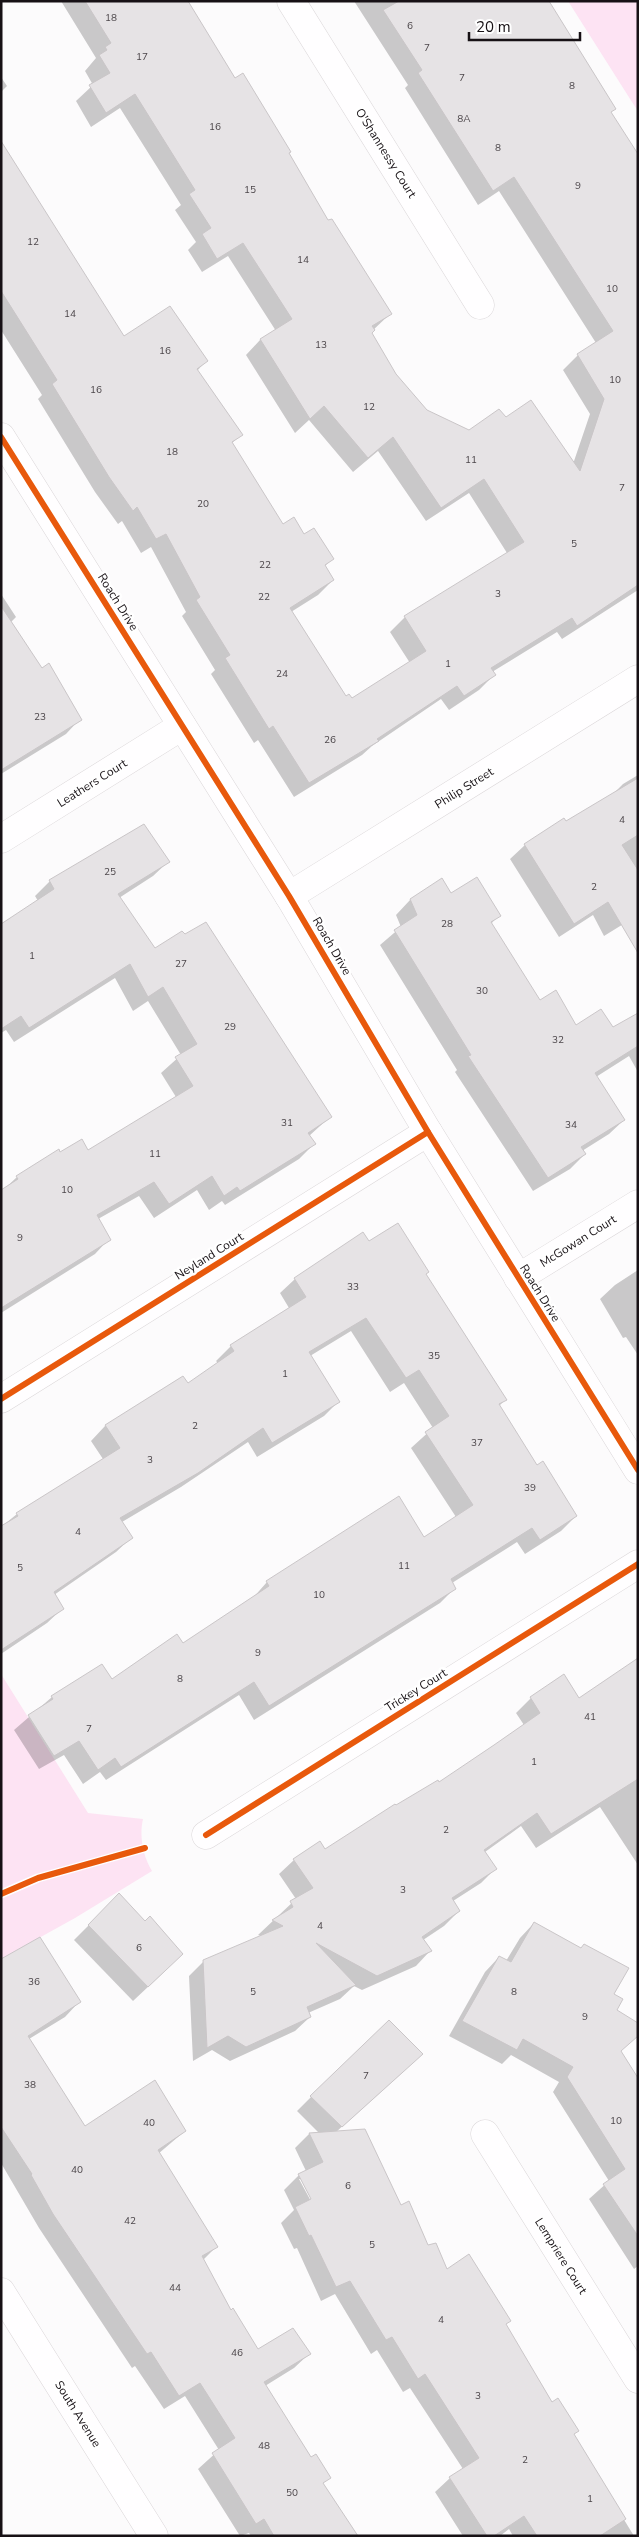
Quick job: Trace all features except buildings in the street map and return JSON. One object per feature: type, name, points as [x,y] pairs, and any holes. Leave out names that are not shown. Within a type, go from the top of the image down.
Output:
[{"type":"street","name":"O'Shannessy Court","points":[[291,1],[480,305]]},
{"type":"street","name":"Roach Drive","points":[[1,437],[289,896],[428,1132],[638,1470]]},
{"type":"street","name":"Philip Street","points":[[289,896],[638,679]]},
{"type":"street","name":"Leathers Court","points":[[1,839],[182,726]]},
{"type":"street","name":"Neyland Court","points":[[1,1398],[428,1132]]},
{"type":"street","name":"McGowan Court","points":[[518,1278],[638,1204]]},
{"type":"street","name":"Trickey Court","points":[[206,1835],[638,1564]]},
{"type":"street","name":"Lempriere Court","points":[[484,2134],[638,2379]]},
{"type":"street","name":"South Avenue","points":[[1,2292],[154,2536]]},
{"type":"shaded area","points":[[568,1],[638,1],[638,111],[632,102]]},
{"type":"shaded area","points":[[1,1674],[88,1813],[143,1819],[141,1832],[143,1846],[146,1859],[152,1871],[75,1918],[1,1959]]},
{"type":"cycle path","points":[[1,437],[289,896],[428,1132],[638,1470]]},
{"type":"cycle path","points":[[1,1399],[428,1132]]},
{"type":"cycle path","points":[[206,1835],[638,1564]]},
{"type":"cycle path","points":[[1,1894],[38,1878],[145,1848]]}]
